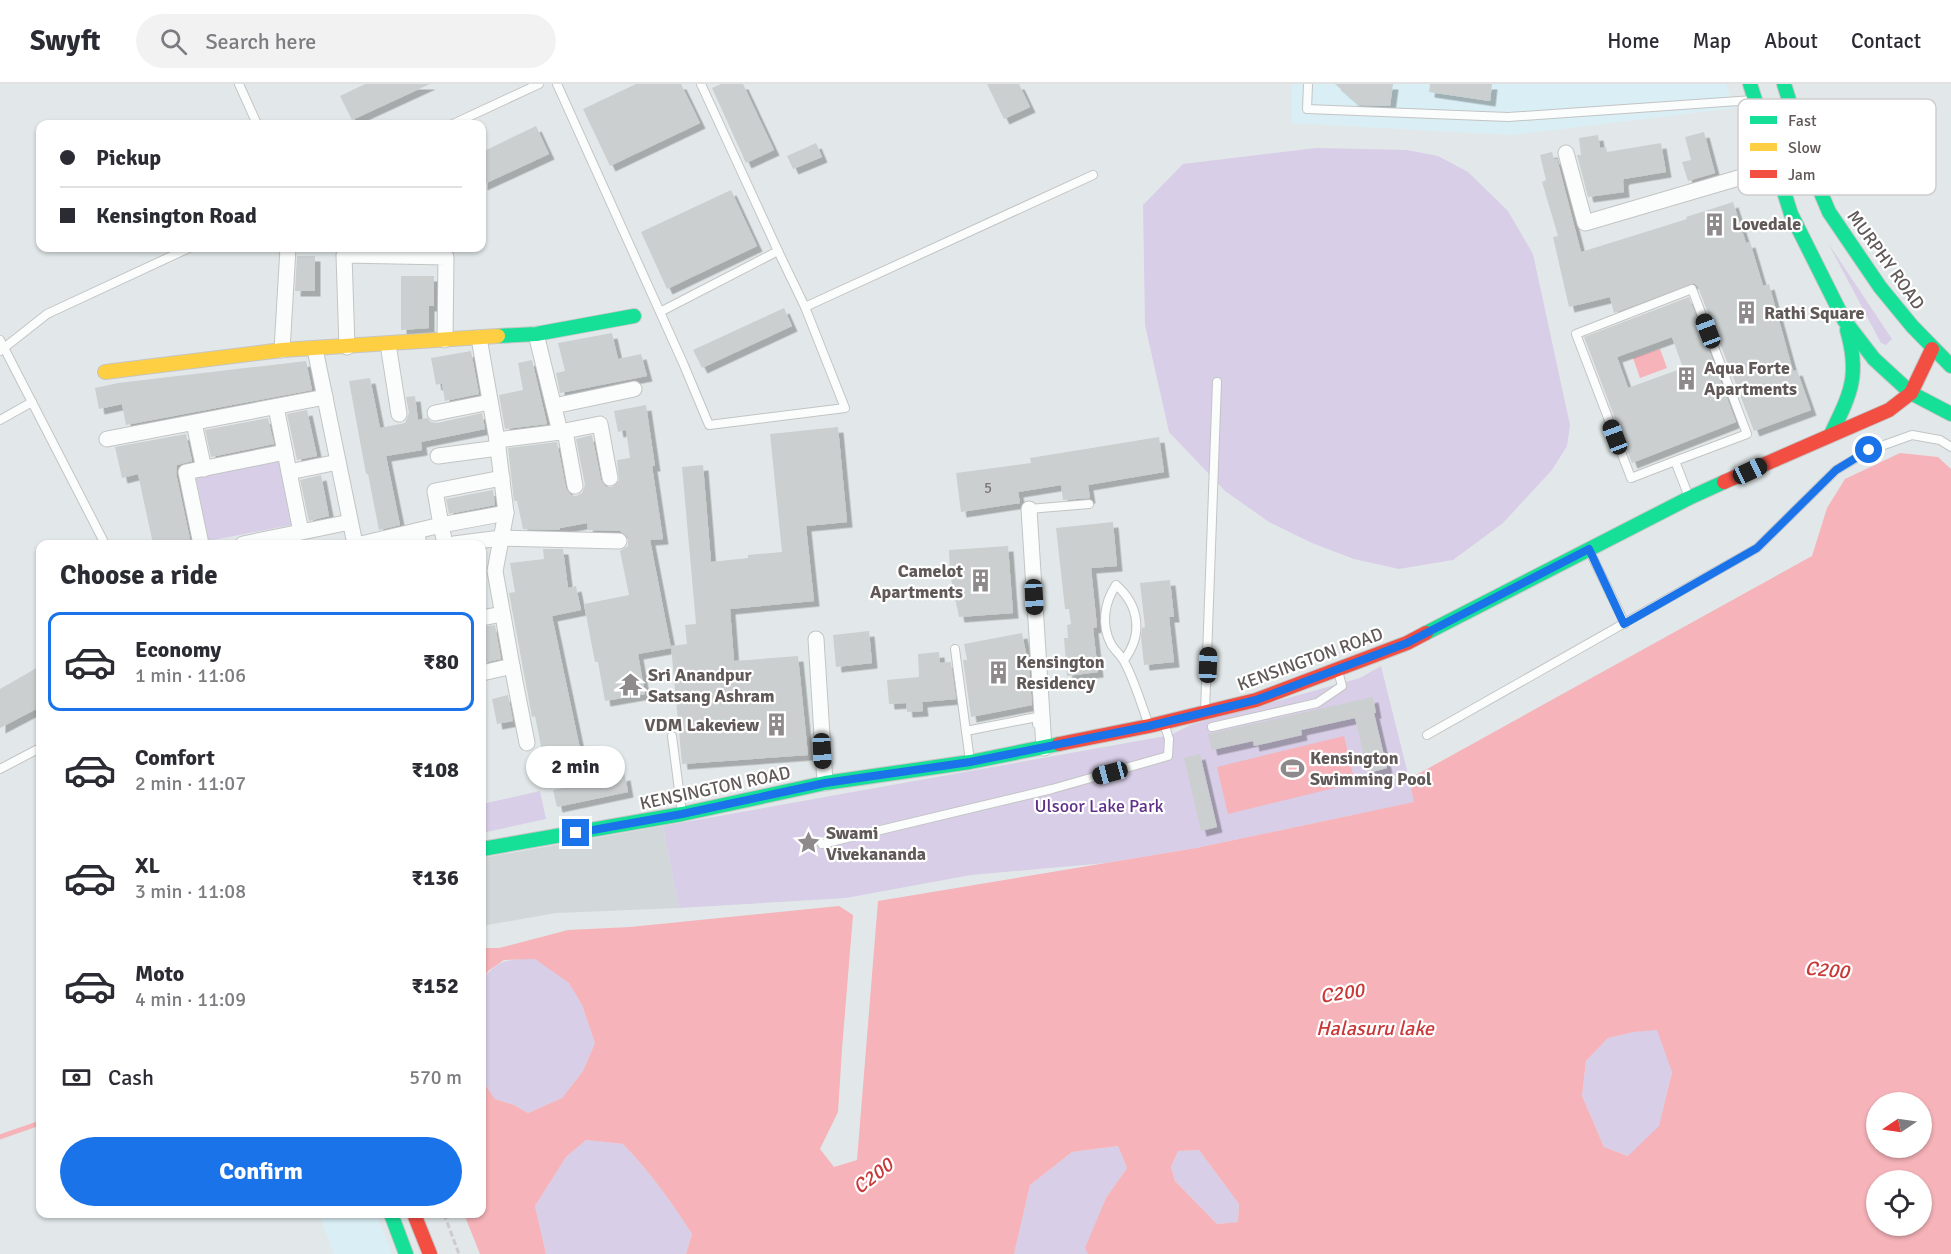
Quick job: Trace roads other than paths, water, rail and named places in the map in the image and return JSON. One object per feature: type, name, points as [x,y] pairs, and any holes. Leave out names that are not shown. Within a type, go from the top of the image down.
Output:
[{"type":"main road","points":[[1750,84],[1755,99]]},
{"type":"main road","name":"MURPHY ROAD","points":[[1784,84],[1789,99]]},
{"type":"main road","points":[[1785,195],[1791,214],[1844,320],[1853,348],[1856,378],[1851,394],[1831,434]]},
{"type":"main road","name":"MURPHY ROAD","points":[[1822,195],[1829,212],[1880,287],[1932,349],[1951,366]]},
{"type":"main road","points":[[105,372],[282,350],[537,333],[634,316]]},
{"type":"main road","points":[[1844,320],[1874,359],[1911,393],[1951,414]]},
{"type":"main road","name":"KENSINGTON ROAD","points":[[486,848],[682,814],[825,783],[970,762],[1164,723],[1256,700],[1338,671],[1407,643],[1689,498],[1889,410],[1911,393],[1932,349]]},
{"type":"main road","points":[[392,1218],[406,1254]]},
{"type":"main road","points":[[416,1218],[430,1254]]},
{"type":"street","points":[[1566,153],[1585,223],[1738,178]]},
{"type":"street","points":[[282,350],[288,252]]},
{"type":"street","points":[[347,347],[344,255],[446,256],[445,340]]},
{"type":"street","points":[[537,333],[575,486]]},
{"type":"street","points":[[479,338],[506,513],[501,538],[488,572],[502,614],[526,743]]},
{"type":"street","points":[[388,344],[399,414]]},
{"type":"street","points":[[315,349],[354,540]]},
{"type":"street","points":[[554,406],[634,389]]},
{"type":"street","points":[[107,439],[325,397]]},
{"type":"street","points":[[435,412],[490,402]]},
{"type":"street","points":[[276,407],[301,532]]},
{"type":"street","points":[[194,423],[204,469]]},
{"type":"street","points":[[438,456],[600,424],[610,478]]},
{"type":"street","points":[[200,540],[186,472],[285,452]]},
{"type":"street","points":[[289,471],[338,462]]},
{"type":"street","points":[[444,540],[435,491],[502,478]]},
{"type":"street","points":[[1029,509],[1041,748]]},
{"type":"street","points":[[399,540],[418,538],[441,525],[506,513]]},
{"type":"street","points":[[262,540],[350,522]]},
{"type":"street","points":[[485,540],[501,538],[619,541]]},
{"type":"street","points":[[486,617],[502,614]]},
{"type":"street","points":[[816,639],[825,783]]},
{"type":"street","points":[[486,672],[512,666]]},
{"type":"lane","points":[[239,84],[255,120]]},
{"type":"lane","points":[[462,120],[539,84]]},
{"type":"lane","points":[[557,84],[709,425],[845,408],[805,307],[701,84]]},
{"type":"lane","points":[[1308,84],[1307,109],[1508,117],[1738,101]]},
{"type":"lane","points":[[805,307],[1093,175]]},
{"type":"lane","points":[[660,312],[778,251]]},
{"type":"lane","points":[[3,350],[47,314],[180,252]]},
{"type":"lane","points":[[1692,289],[1747,434],[1675,461],[1631,478],[1576,334],[1692,289]]},
{"type":"lane","points":[[0,340],[3,350],[103,540]]},
{"type":"lane","points":[[1205,713],[1217,382]]},
{"type":"lane","points":[[0,420],[32,402]]},
{"type":"lane","points":[[1427,735],[1757,548],[1836,470],[1869,450],[1912,435],[1940,440],[1951,447]]},
{"type":"lane","points":[[1675,461],[1689,498]]},
{"type":"lane","points":[[1029,509],[1089,504]]},
{"type":"lane","points":[[1589,549],[1624,624]]},
{"type":"lane","points":[[1124,660],[1134,644],[1137,625],[1133,606],[1116,585],[1107,604],[1105,625],[1111,644],[1124,660],[1149,726]]},
{"type":"lane","points":[[955,649],[970,762]]},
{"type":"lane","points":[[1212,727],[1317,703],[1341,686],[1338,671]]},
{"type":"lane","points":[[966,731],[1037,717],[1041,748]]},
{"type":"lane","points":[[822,844],[1052,789],[1168,756],[1169,739],[1164,723]]},
{"type":"lane","points":[[672,736],[682,814]]},
{"type":"lane","points":[[0,769],[36,750]]},
{"type":"water","points":[[1660,349],[1667,368],[1640,378],[1633,358]]},
{"type":"water","name":"Halasuru lake","points":[[1900,453],[1938,457],[1951,469],[1951,1254],[1088,1254],[1085,1248],[1106,1198],[1127,1168],[1118,1146],[1072,1152],[1030,1185],[1014,1254],[686,1254],[692,1234],[660,1187],[633,1155],[623,1144],[586,1140],[566,1157],[535,1206],[546,1254],[480,1254],[466,1218],[486,1218],[486,1086],[495,1099],[514,1105],[528,1113],[562,1098],[583,1071],[595,1043],[582,1005],[569,983],[535,959],[504,960],[486,975],[486,948],[499,948],[568,930],[630,927],[839,906],[853,915],[838,1112],[820,1149],[834,1167],[857,1160],[878,901],[1196,848],[1414,802],[1409,779],[1812,556],[1827,508],[1845,479]],"holes":[[[1657,1030],[1672,1072],[1659,1126],[1628,1156],[1604,1147],[1582,1096],[1586,1061],[1608,1038]],[[1199,1150],[1239,1204],[1238,1222],[1217,1224],[1175,1181],[1171,1167],[1178,1151]]]},
{"type":"water","points":[[1344,736],[1355,783],[1228,814],[1217,767]]},
{"type":"waterway","points":[[0,1137],[36,1124]]},
{"type":"place","name":"Lovedale","points":[[1714,224]]},
{"type":"place","name":"Rathi Square","points":[[1746,313]]},
{"type":"place","name":"Aqua Forte Apartments","points":[[1686,378]]},
{"type":"place","name":"Camelot Apartments","points":[[981,581]]},
{"type":"place","name":"Kensington Residency","points":[[998,672]]},
{"type":"place","name":"Sri Anandpur Satsang Ashram","points":[[630,685]]},
{"type":"place","name":"VDM Lakeview","points":[[777,725]]},
{"type":"place","name":"Kensington Swimming Pool","points":[[1292,768]]},
{"type":"place","name":"Swami Vivekananda","points":[[808,843]]},
{"type":"park label","name":"Ulsoor Lake Park","points":[[1099,806]]},
{"type":"water label","name":"C200","points":[[1827,970]]},
{"type":"water label","name":"C200","points":[[1342,993]]},
{"type":"water label","name":"C200","points":[[873,1176]]}]
